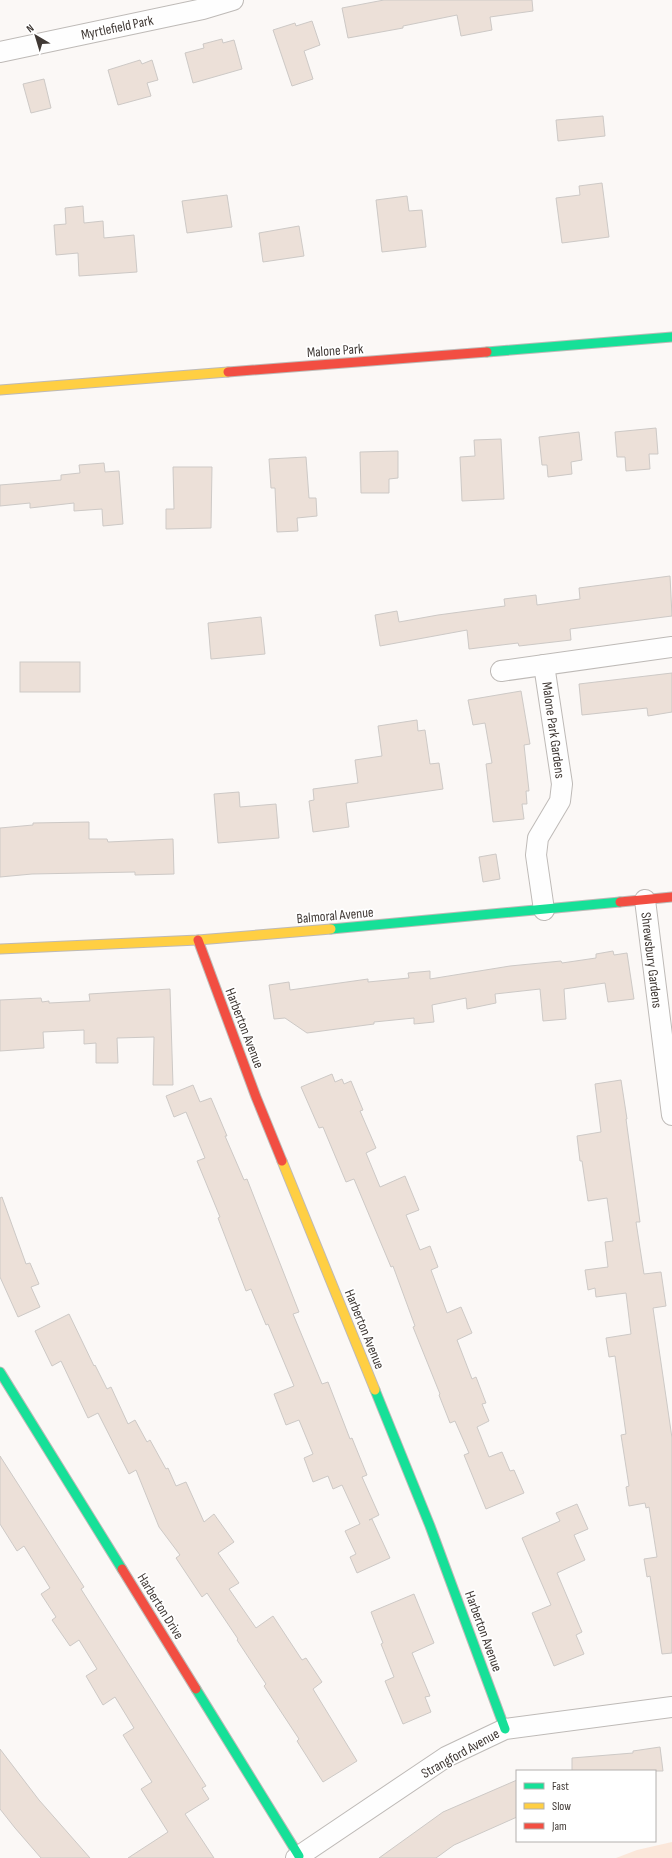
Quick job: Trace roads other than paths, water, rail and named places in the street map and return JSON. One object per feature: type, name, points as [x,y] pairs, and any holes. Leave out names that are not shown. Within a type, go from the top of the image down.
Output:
[{"type":"main road","name":"Malone Park","points":[[0,390],[672,337]]},
{"type":"main road","name":"Balmoral Avenue","points":[[0,949],[198,940],[423,922],[672,897]]},
{"type":"main road","name":"Harberton Avenue","points":[[198,940],[256,1097],[430,1526],[505,1728]]},
{"type":"main road","name":"Harberton Drive","points":[[0,1372],[297,1857]]},
{"type":"street","name":"Myrtlefield Park","points":[[0,52],[188,12],[234,0]]},
{"type":"street","name":"Malone Park Gardens","points":[[501,671],[672,647]]},
{"type":"street","name":"Malone Park Gardens","points":[[544,665],[562,784],[560,801],[538,838],[536,855],[544,910]]},
{"type":"street","name":"Shrewsbury Gardens","points":[[645,900],[672,1115]]},
{"type":"street","name":"Strangford Avenue","points":[[297,1857],[446,1757],[505,1728],[672,1707]]}]
